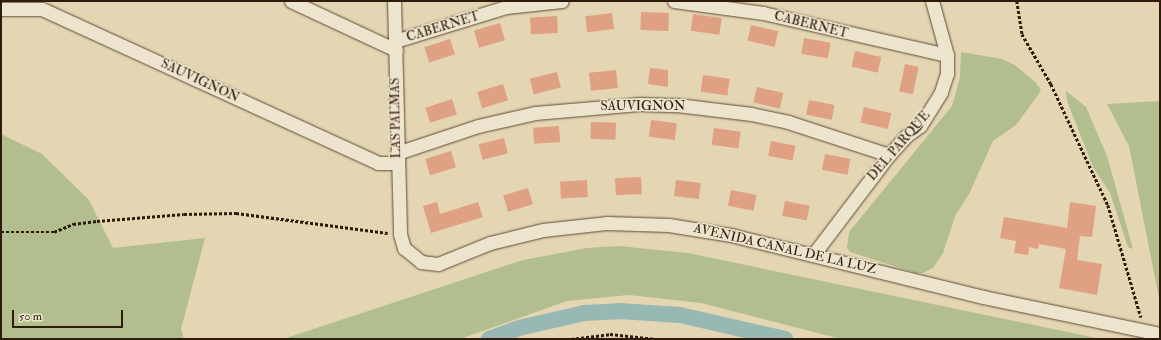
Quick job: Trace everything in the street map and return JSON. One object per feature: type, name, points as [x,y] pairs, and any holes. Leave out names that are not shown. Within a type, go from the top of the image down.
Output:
[{"type":"street","name":"CABERNET","points":[[291,1],[395,46],[506,7],[562,1]]},
{"type":"street","name":"LAS PALMAS","points":[[394,1],[400,234]]},
{"type":"street","name":"CABERNET","points":[[674,1],[763,13],[947,55]]},
{"type":"street","name":"DEL PARQUE","points":[[813,255],[889,155],[906,136],[920,126],[934,107],[947,73],[947,55],[932,1]]},
{"type":"street","name":"SAUVIGNON","points":[[1,9],[42,8],[378,163],[397,158],[478,126],[535,113],[639,104],[677,105],[751,114],[788,122],[889,155]]},
{"type":"street","name":"AVENIDA CANAL DE LA LUZ","points":[[400,234],[404,248],[411,256],[428,264],[438,264],[464,252],[516,236],[606,223],[661,224],[700,229],[983,297],[1145,333],[1160,334]]},
{"type":"path","points":[[1017,1],[1022,34],[1051,84],[1108,205],[1145,333]]},
{"type":"path","points":[[1,232],[54,232],[72,224],[97,221],[184,214],[236,213],[400,234]]},
{"type":"path","points":[[571,339],[610,334],[656,339]]},
{"type":"green space","points":[[961,52],[1002,59],[1015,65],[1036,83],[1041,90],[1016,125],[993,141],[969,194],[955,216],[943,253],[933,268],[923,273],[916,273],[850,252],[847,248],[849,232],[952,106],[960,77]]},
{"type":"green space","points":[[1066,91],[1086,107],[1107,156],[1133,249],[1128,247],[1110,193],[1093,167],[1067,101]]},
{"type":"green space","points":[[1160,101],[1160,303],[1129,146],[1107,104]]},
{"type":"green space","points":[[1,134],[42,154],[89,200],[113,248],[205,238],[181,329],[184,339],[1,339]]},
{"type":"green space","points":[[619,246],[688,253],[1101,339],[841,339],[701,303],[629,295],[567,301],[460,339],[283,339],[523,260],[587,248]]},
{"type":"building","points":[[641,12],[669,13],[668,31],[640,30]]},
{"type":"building","points":[[612,13],[614,29],[587,32],[585,16]]},
{"type":"building","points":[[693,14],[722,18],[719,35],[691,31]]},
{"type":"building","points":[[557,16],[558,33],[531,34],[530,17]]},
{"type":"building","points":[[500,23],[505,40],[479,48],[474,30]]},
{"type":"building","points":[[751,25],[778,31],[775,47],[747,41]]},
{"type":"building","points":[[804,38],[831,43],[828,58],[801,54]]},
{"type":"building","points":[[450,39],[455,54],[429,63],[424,47]]},
{"type":"building","points":[[855,51],[881,57],[878,73],[851,67]]},
{"type":"building","points":[[905,64],[919,67],[913,94],[899,91]]},
{"type":"building","points":[[650,68],[668,70],[668,87],[648,84]]},
{"type":"building","points":[[616,70],[618,88],[591,91],[589,73]]},
{"type":"building","points":[[557,72],[561,88],[534,94],[530,79]]},
{"type":"building","points":[[703,75],[730,79],[727,96],[701,92]]},
{"type":"building","points":[[503,84],[508,100],[482,108],[477,92]]},
{"type":"building","points":[[757,87],[783,93],[780,109],[753,103]]},
{"type":"building","points":[[452,99],[457,114],[430,123],[425,108]]},
{"type":"building","points":[[809,100],[835,105],[832,120],[806,115]]},
{"type":"building","points":[[864,107],[891,113],[888,129],[860,123]]},
{"type":"building","points":[[651,120],[677,123],[675,140],[649,137]]},
{"type":"building","points":[[591,122],[616,123],[615,140],[590,139]]},
{"type":"building","points":[[559,126],[560,142],[534,144],[533,128]]},
{"type":"building","points":[[714,128],[741,132],[738,149],[712,145]]},
{"type":"building","points":[[504,138],[508,154],[483,160],[479,144]]},
{"type":"building","points":[[771,141],[796,146],[793,160],[768,156]]},
{"type":"building","points":[[451,151],[456,167],[430,175],[425,159]]},
{"type":"building","points":[[825,154],[851,159],[847,175],[822,170]]},
{"type":"building","points":[[641,177],[642,194],[616,195],[615,178]]},
{"type":"building","points":[[587,180],[588,197],[561,198],[560,181]]},
{"type":"building","points":[[676,180],[701,183],[699,199],[674,196]]},
{"type":"building","points":[[528,188],[533,204],[508,212],[503,196]]},
{"type":"building","points":[[731,190],[757,195],[753,211],[728,206]]},
{"type":"building","points":[[785,201],[810,206],[807,220],[782,216]]},
{"type":"building","points":[[437,202],[440,214],[478,202],[483,217],[431,233],[423,206]]},
{"type":"building","points":[[1070,202],[1096,206],[1092,237],[1080,236],[1077,260],[1102,264],[1097,295],[1059,288],[1066,249],[1039,244],[1038,249],[1029,247],[1028,255],[1014,253],[1016,241],[1000,238],[1004,217],[1067,228]]},
{"type":"waterway","points":[[489,339],[519,328],[584,313],[619,311],[680,315],[785,339]]}]
